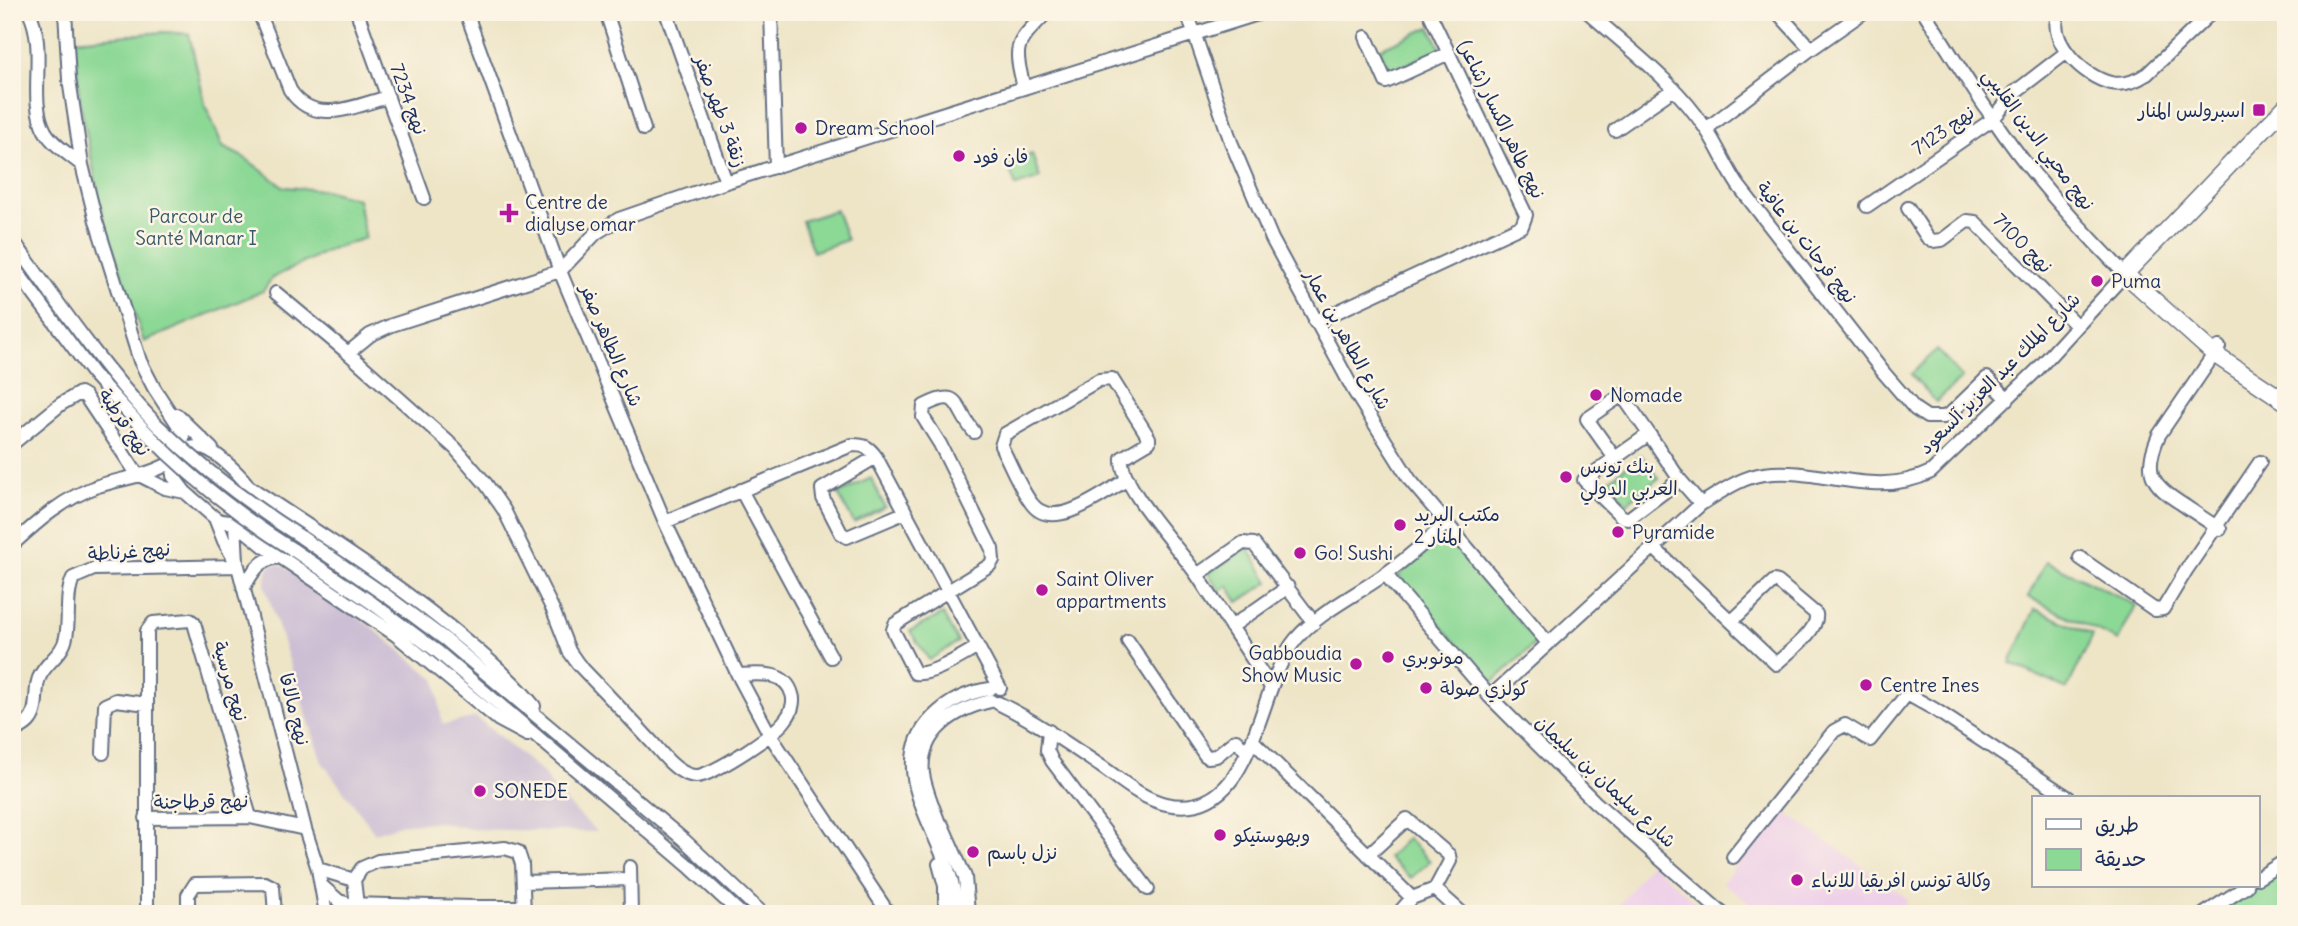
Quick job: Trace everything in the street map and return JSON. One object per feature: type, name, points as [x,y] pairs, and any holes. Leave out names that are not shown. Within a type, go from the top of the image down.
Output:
[{"type":"main road","name":"شارع الملك عبد العزيز آلسعود","points":[[2125,274],[2286,106]]},
{"type":"main road","name":"نهج محيي الدين القليبي","points":[[2125,274],[2164,309],[2286,402]]},
{"type":"main road","name":"نهج محيي الدين القليبي","points":[[2217,350],[2286,392]]},
{"type":"street","points":[[29,12],[38,41],[39,103],[43,125],[50,137],[82,165]]},
{"type":"street","points":[[65,12],[69,79],[82,165],[96,221],[135,346],[147,375],[182,431],[183,438],[173,475],[186,492],[221,522],[235,523],[247,517],[254,498],[248,486]]},
{"type":"street","points":[[259,12],[290,90],[305,107],[321,112],[330,111],[388,97]]},
{"type":"street","name":"نهج 7234","points":[[358,12],[424,198]]},
{"type":"street","points":[[348,353],[370,335],[392,325],[560,271],[466,12]]},
{"type":"street","points":[[606,12],[644,129]]},
{"type":"street","name":"زنقة 3 طهر صفر","points":[[666,12],[726,182]]},
{"type":"street","points":[[771,12],[776,167]]},
{"type":"street","points":[[1024,88],[1017,48],[1020,40],[1047,12]]},
{"type":"street","name":"شارع الطاهر بن عمار","points":[[1187,12],[1231,142],[1272,239],[1315,323],[1410,480],[1548,643]]},
{"type":"street","name":"شارع الطاهر صفر","points":[[888,914],[770,735],[738,675],[665,522],[560,271],[596,233],[619,219],[726,182],[1264,12]]},
{"type":"street","name":"نهج طاهر الكسار (شاعر)","points":[[1315,323],[1522,226],[1526,221],[1526,215],[1429,12]]},
{"type":"street","name":"نهج فرحات بن عافية","points":[[1588,12],[1674,89],[1706,129],[1733,178],[1849,329],[1915,409],[1927,417],[1944,417],[1987,378],[2008,399]]},
{"type":"street","points":[[1777,12],[1811,50]]},
{"type":"street","points":[[1706,129],[1864,12]]},
{"type":"street","name":"نهج محيي الدين القليبي","points":[[1924,12],[1993,119],[2078,226],[2125,274]]},
{"type":"street","points":[[2059,12],[2055,21],[2055,32],[2067,52],[2080,66],[2109,83],[2130,83],[2139,79],[2161,63],[2212,12]]},
{"type":"street","points":[[1366,37],[1387,82],[1448,53]]},
{"type":"street","name":"نهج 7123","points":[[1867,206],[1993,119],[2015,92],[2067,52]]},
{"type":"street","points":[[1615,130],[1674,89]]},
{"type":"street","name":"نهج 7100","points":[[1908,208],[1932,241],[1942,240],[1967,221],[1975,222],[2077,326]]},
{"type":"street","points":[[12,240],[86,343],[120,385],[193,460],[417,618],[684,840],[763,914]]},
{"type":"street","points":[[12,264],[93,374],[176,463],[225,503],[407,628],[691,868],[741,914]]},
{"type":"street","name":"شارع الملك عبد العزيز آلسعود","points":[[1490,696],[1701,504],[1741,481],[1763,474],[1786,473],[1863,482],[1910,481],[1931,472],[2008,399],[2125,274]]},
{"type":"street","points":[[275,293],[348,353],[455,448],[486,484],[504,510],[532,565],[569,651],[578,664],[678,769],[686,774],[698,776],[710,772],[770,735],[792,709],[793,696],[787,682],[776,676],[738,675]]},
{"type":"street","points":[[2217,350],[2159,435],[2150,463],[2153,480],[2163,492],[2218,528]]},
{"type":"street","points":[[1128,479],[1067,513],[1043,513],[1032,505],[1001,442],[1005,434],[1099,380],[1112,379],[1149,438],[1149,442],[1122,458],[1121,467],[1147,511],[1197,575],[1271,687]]},
{"type":"street","name":"نهج قرطبة","points":[[12,444],[61,404],[80,393],[85,396],[138,474]]},
{"type":"street","points":[[1614,457],[1587,419],[1622,395],[1681,480],[1701,504]]},
{"type":"street","points":[[974,432],[954,400],[942,397],[924,406],[923,417],[940,444],[992,549],[990,565],[895,624],[893,629],[915,673],[919,674],[932,671],[978,647]]},
{"type":"street","points":[[163,401],[248,486],[368,566],[452,628],[516,686],[546,724]]},
{"type":"street","points":[[1649,434],[1584,480],[1625,519],[1633,517],[1681,480]]},
{"type":"street","points":[[665,522],[852,445],[864,445],[876,457],[978,647],[996,694],[1148,797],[1176,805],[1195,803],[1222,790],[1235,775],[1250,746],[1281,663],[1295,640],[1314,623],[1385,574],[1447,523]]},
{"type":"street","points":[[12,545],[54,508],[96,487],[162,467],[189,448],[201,447],[219,457]]},
{"type":"street","points":[[876,457],[822,489],[821,494],[841,534],[847,537],[904,513]]},
{"type":"street","points":[[2080,558],[2155,611],[2160,611],[2260,462]]},
{"type":"street","points":[[138,474],[165,488],[186,492]]},
{"type":"street","points":[[741,490],[831,657]]},
{"type":"street","name":"نهج مالاقا","points":[[215,518],[223,541],[238,566],[244,587],[305,829],[318,869],[326,914]]},
{"type":"street","points":[[235,523],[279,557],[396,635],[499,720],[538,738]]},
{"type":"street","points":[[235,523],[238,566]]},
{"type":"street","points":[[1197,575],[1243,543],[1249,542],[1258,548],[1314,623]]},
{"type":"street","points":[[1654,548],[1776,664],[1814,628],[1817,619],[1816,614],[1807,606],[1774,581],[1732,621]]},
{"type":"street","points":[[244,587],[259,565],[268,559],[279,557]]},
{"type":"street","name":"نهج غرناطة","points":[[12,732],[27,725],[32,718],[38,679],[48,663],[63,649],[73,578],[94,569],[238,566]]},
{"type":"street","name":"شارع سليمان بن سليمان","points":[[1385,574],[1490,696],[1595,802],[1723,914]]},
{"type":"street","points":[[1231,627],[1288,587]]},
{"type":"street","name":"نهج مرسية","points":[[146,818],[148,629],[153,623],[190,620],[196,627],[250,817]]},
{"type":"street","points":[[1128,640],[1205,755],[1216,756],[1236,740],[1250,746],[1412,898]]},
{"type":"street","points":[[956,912],[946,900],[942,873],[915,803],[912,752],[924,726],[938,711],[957,698],[996,694]]},
{"type":"street","points":[[956,912],[965,877],[937,816],[923,773],[924,755],[930,738],[953,715],[996,694]]},
{"type":"street","points":[[1733,857],[1834,731],[1845,725],[1870,740],[1907,694],[2066,796]]},
{"type":"street","points":[[103,752],[105,705],[116,700],[147,704]]},
{"type":"street","points":[[1049,731],[1047,750],[1052,761],[1148,889]]},
{"type":"street","name":"نهج قرطاجنة","points":[[147,914],[146,818],[250,817],[305,829]]},
{"type":"street","points":[[1368,855],[1405,820],[1412,821],[1450,858],[1435,889],[1412,898],[1398,914]]},
{"type":"street","points":[[322,886],[338,901],[358,909],[524,910],[522,864],[518,852],[505,848],[378,861],[362,867],[354,880],[358,909]]},
{"type":"street","points":[[2260,877],[2286,860]]},
{"type":"street","points":[[318,869],[354,880]]},
{"type":"street","points":[[523,882],[630,873],[631,914]]},
{"type":"street","points":[[188,914],[188,895],[195,884],[265,883],[273,887],[275,914]]},
{"type":"street","points":[[2204,914],[2240,888]]},
{"type":"street","points":[[1435,889],[1463,914]]},
{"type":"shaded area","name":"SONEDE","points":[[273,564],[293,571],[370,626],[436,680],[442,723],[476,717],[542,772],[555,791],[597,832],[471,829],[439,822],[403,824],[375,833],[322,762],[265,586],[268,567]]},
{"type":"shaded area","points":[[1781,809],[1908,899],[1898,914],[1765,914],[1722,883]]},
{"type":"shaded area","points":[[1650,863],[1710,914],[1613,914]]},
{"type":"green space","points":[[1430,27],[1441,49],[1390,72],[1379,49]]},
{"type":"green space","name":"Parcour de Santé Manar I","points":[[163,32],[189,34],[205,104],[223,147],[245,158],[284,187],[324,190],[358,199],[365,238],[329,250],[272,278],[263,291],[144,342],[103,217],[80,102],[74,40]]},
{"type":"green space","points":[[1032,154],[1040,178],[1016,186],[1007,163]]},
{"type":"green space","points":[[836,210],[847,240],[813,252],[802,221]]},
{"type":"green space","points":[[1937,350],[1962,378],[1936,402],[1911,374]]},
{"type":"green space","points":[[1641,455],[1659,478],[1627,503],[1609,480]]},
{"type":"green space","points":[[871,478],[885,507],[854,523],[838,494]]},
{"type":"green space","points":[[1445,536],[1537,642],[1491,684],[1398,576]]},
{"type":"green space","points":[[1248,548],[1269,582],[1238,602],[1228,586],[1220,591],[1208,573]]},
{"type":"green space","points":[[2046,561],[2136,605],[2118,641],[2028,597]]},
{"type":"green space","points":[[2035,609],[2093,635],[2067,689],[2010,663]]},
{"type":"green space","points":[[943,614],[958,642],[929,660],[910,631]]},
{"type":"green space","points":[[1407,838],[1430,861],[1411,878],[1388,858]]},
{"type":"green space","points":[[2286,865],[2286,914],[2214,914],[2252,888],[2260,888],[2260,883]]},
{"type":"place","name":"اسبرولس المنار","points":[[2259,110]]},
{"type":"place","name":"Dream School","points":[[801,128]]},
{"type":"place","name":"فان فود","points":[[959,156]]},
{"type":"place","name":"Centre de dialyse omar","points":[[509,213]]},
{"type":"place","name":"Puma","points":[[2097,281]]},
{"type":"place","name":"Nomade","points":[[1596,395]]},
{"type":"place","name":"بنك تونس العربي الدولي","points":[[1566,477]]},
{"type":"place","name":"مكتب البريد المنار 2","points":[[1400,525]]},
{"type":"place","name":"Pyramide","points":[[1618,532]]},
{"type":"place","name":"Go! Sushi","points":[[1300,553]]},
{"type":"place","name":"Saint Oliver appartments","points":[[1042,590]]},
{"type":"place","name":"مونوبري","points":[[1388,657]]},
{"type":"place","name":"Gabboudia Show Music","points":[[1356,664]]},
{"type":"place","name":"Centre Ines","points":[[1866,685]]},
{"type":"place","name":"كولزي صولة","points":[[1426,688]]},
{"type":"place","name":"SONEDE","points":[[480,791]]},
{"type":"place","name":"وبهوستيكو","points":[[1220,835]]},
{"type":"place","name":"نزل باسم","points":[[973,852]]},
{"type":"place","name":"وكالة تونس افريقيا للانباء","points":[[1797,880]]}]
